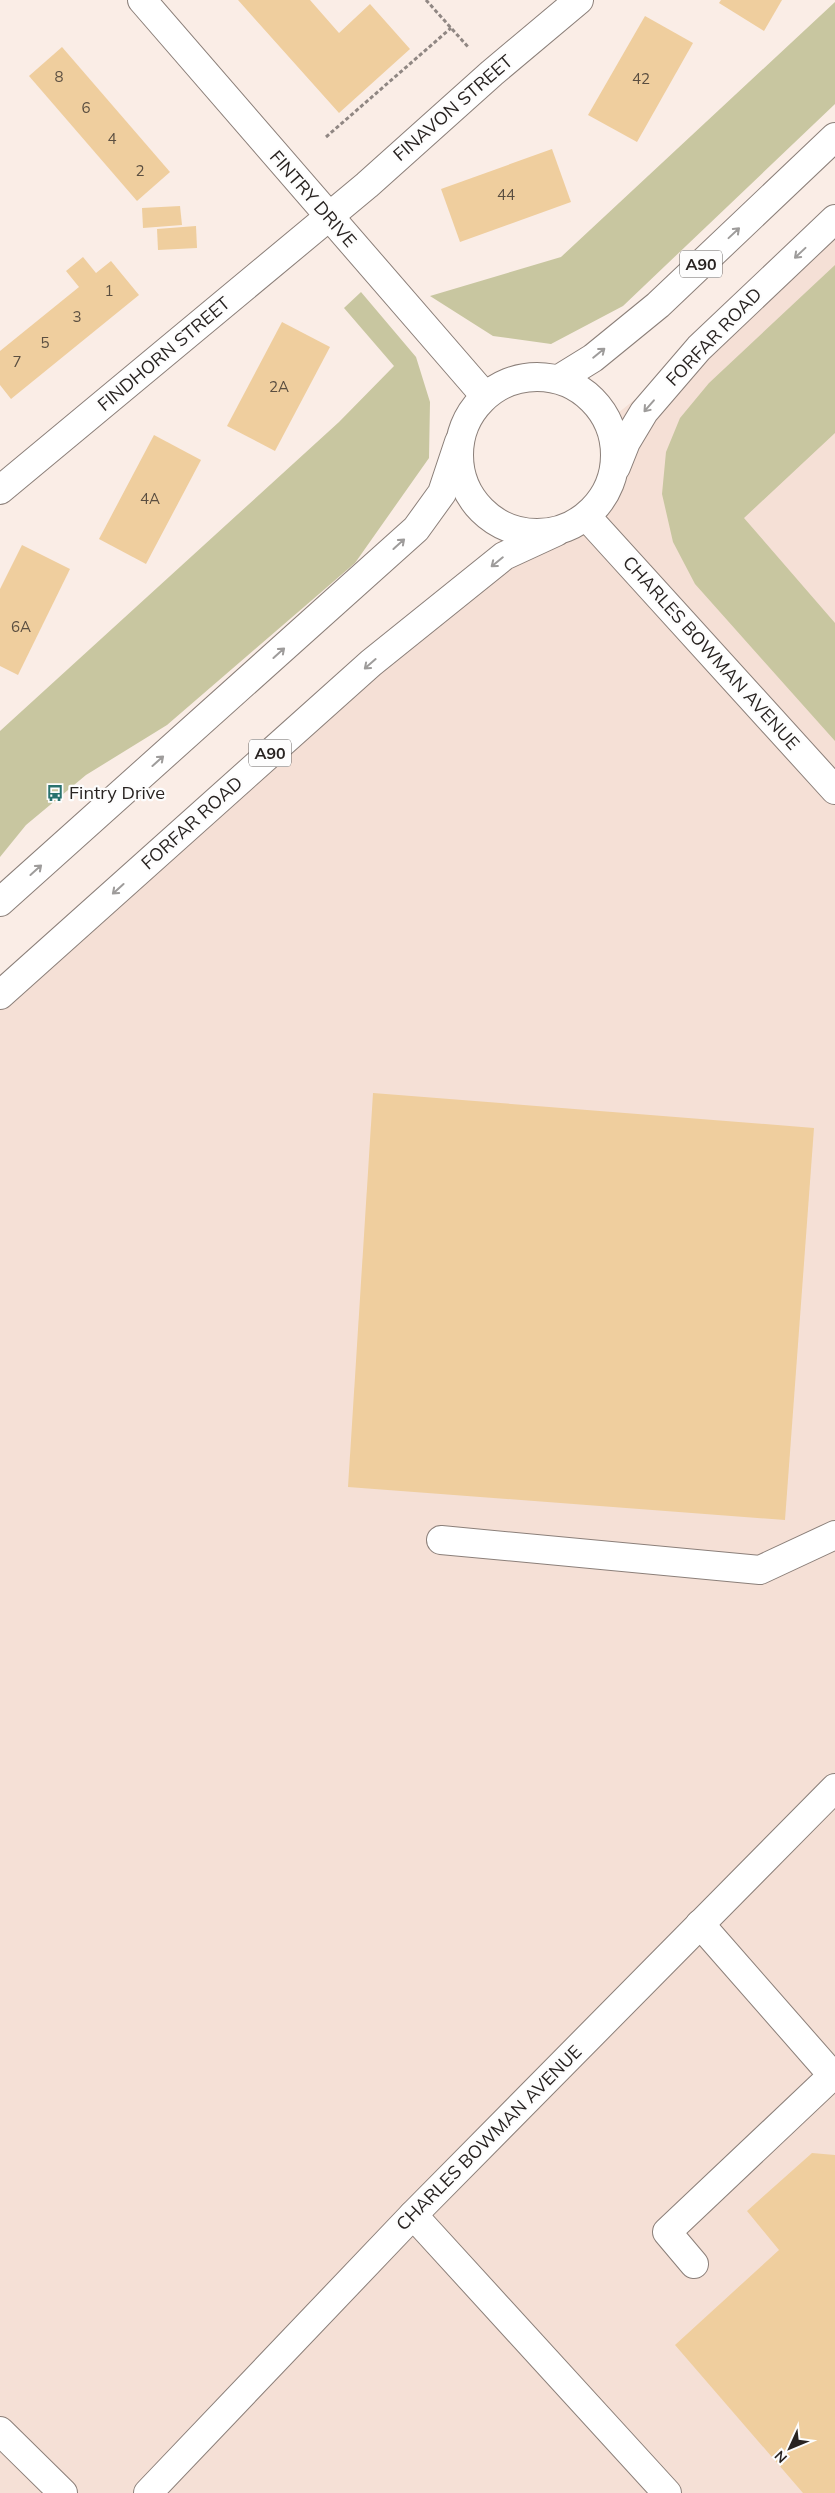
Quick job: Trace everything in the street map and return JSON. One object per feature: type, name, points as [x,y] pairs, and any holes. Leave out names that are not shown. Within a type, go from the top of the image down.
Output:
[{"type":"main road","name":"FINTRY DRIVE","points":[[142,0],[485,396]]},
{"type":"main road","name":"FINAVON STREET","points":[[328,217],[492,73],[579,0]]},
{"type":"main road","name":"A90","points":[[558,379],[593,358],[658,305],[835,137]]},
{"type":"main road","name":"FINDHORN STREET","points":[[0,490],[328,217]]},
{"type":"main road","name":"FORFAR ROAD","points":[[615,471],[626,442],[644,412],[699,348],[835,219]]},
{"type":"main road","points":[[0,902],[416,529],[442,493],[468,418],[485,396],[508,382],[526,377],[558,379],[579,388],[596,403],[608,420],[616,446],[615,471]]},
{"type":"main road","points":[[459,442],[459,464],[464,486],[475,505],[492,520],[511,530],[533,534],[556,532]]},
{"type":"main road","name":"A90","points":[[556,532],[572,526],[587,517],[605,496],[615,471]]},
{"type":"main road","name":"CHARLES BOWMAN AVENUE","points":[[587,517],[835,790]]},
{"type":"main road","name":"FORFAR ROAD","points":[[0,995],[371,663],[504,556],[556,532]]},
{"type":"main road","points":[[441,1540],[760,1570],[835,1535]]},
{"type":"main road","name":"CHARLES BOWMAN AVENUE","points":[[148,2493],[412,2215],[835,1788]]},
{"type":"main road","points":[[694,2264],[667,2232],[834,2076],[700,1924]]},
{"type":"main road","points":[[412,2215],[667,2493]]},
{"type":"main road","points":[[0,2431],[63,2493]]},
{"type":"path","points":[[426,0],[492,73]]},
{"type":"path","points":[[326,137],[451,28]]},
{"type":"shaded area","points":[[835,2],[835,104],[623,306],[551,344],[493,336],[430,296],[561,257]]},
{"type":"shaded area","points":[[835,219],[835,2493],[0,2493],[0,992],[511,530],[556,532],[615,471],[608,421],[699,348]]},
{"type":"shaded area","points":[[835,265],[835,433],[744,518],[835,623],[835,741],[695,584],[673,542],[662,494],[666,452],[680,418],[709,383]]},
{"type":"shaded area","points":[[361,292],[416,357],[430,402],[429,458],[355,563],[167,725],[86,775],[26,825],[0,857],[0,731],[339,422],[394,366],[344,308]]},
{"type":"building","points":[[238,0],[310,0],[339,33],[370,4],[410,49],[339,113]]},
{"type":"building","points":[[721,0],[782,0],[764,31],[719,3]]},
{"type":"building","points":[[645,16],[693,43],[637,142],[588,115]]},
{"type":"building","points":[[62,47],[170,172],[137,201],[29,76]]},
{"type":"building","points":[[552,149],[571,202],[460,242],[441,189]]},
{"type":"building","points":[[180,206],[182,225],[143,228],[142,208]]},
{"type":"building","points":[[196,226],[197,248],[158,250],[157,229]]},
{"type":"building","points":[[83,257],[96,273],[111,261],[139,295],[11,399],[0,385],[0,351],[79,287],[66,271]]},
{"type":"building","points":[[282,322],[330,347],[275,451],[227,426]]},
{"type":"building","points":[[154,435],[201,460],[146,564],[99,539]]},
{"type":"building","points":[[22,545],[70,569],[18,675],[0,666],[0,589]]},
{"type":"building","points":[[373,1093],[814,1128],[785,1520],[348,1487]]},
{"type":"building","points":[[812,2153],[835,2155],[835,2493],[803,2493],[675,2345],[779,2250],[747,2211]]},
{"type":"place","name":"Fintry Drive","points":[[55,793]]}]
